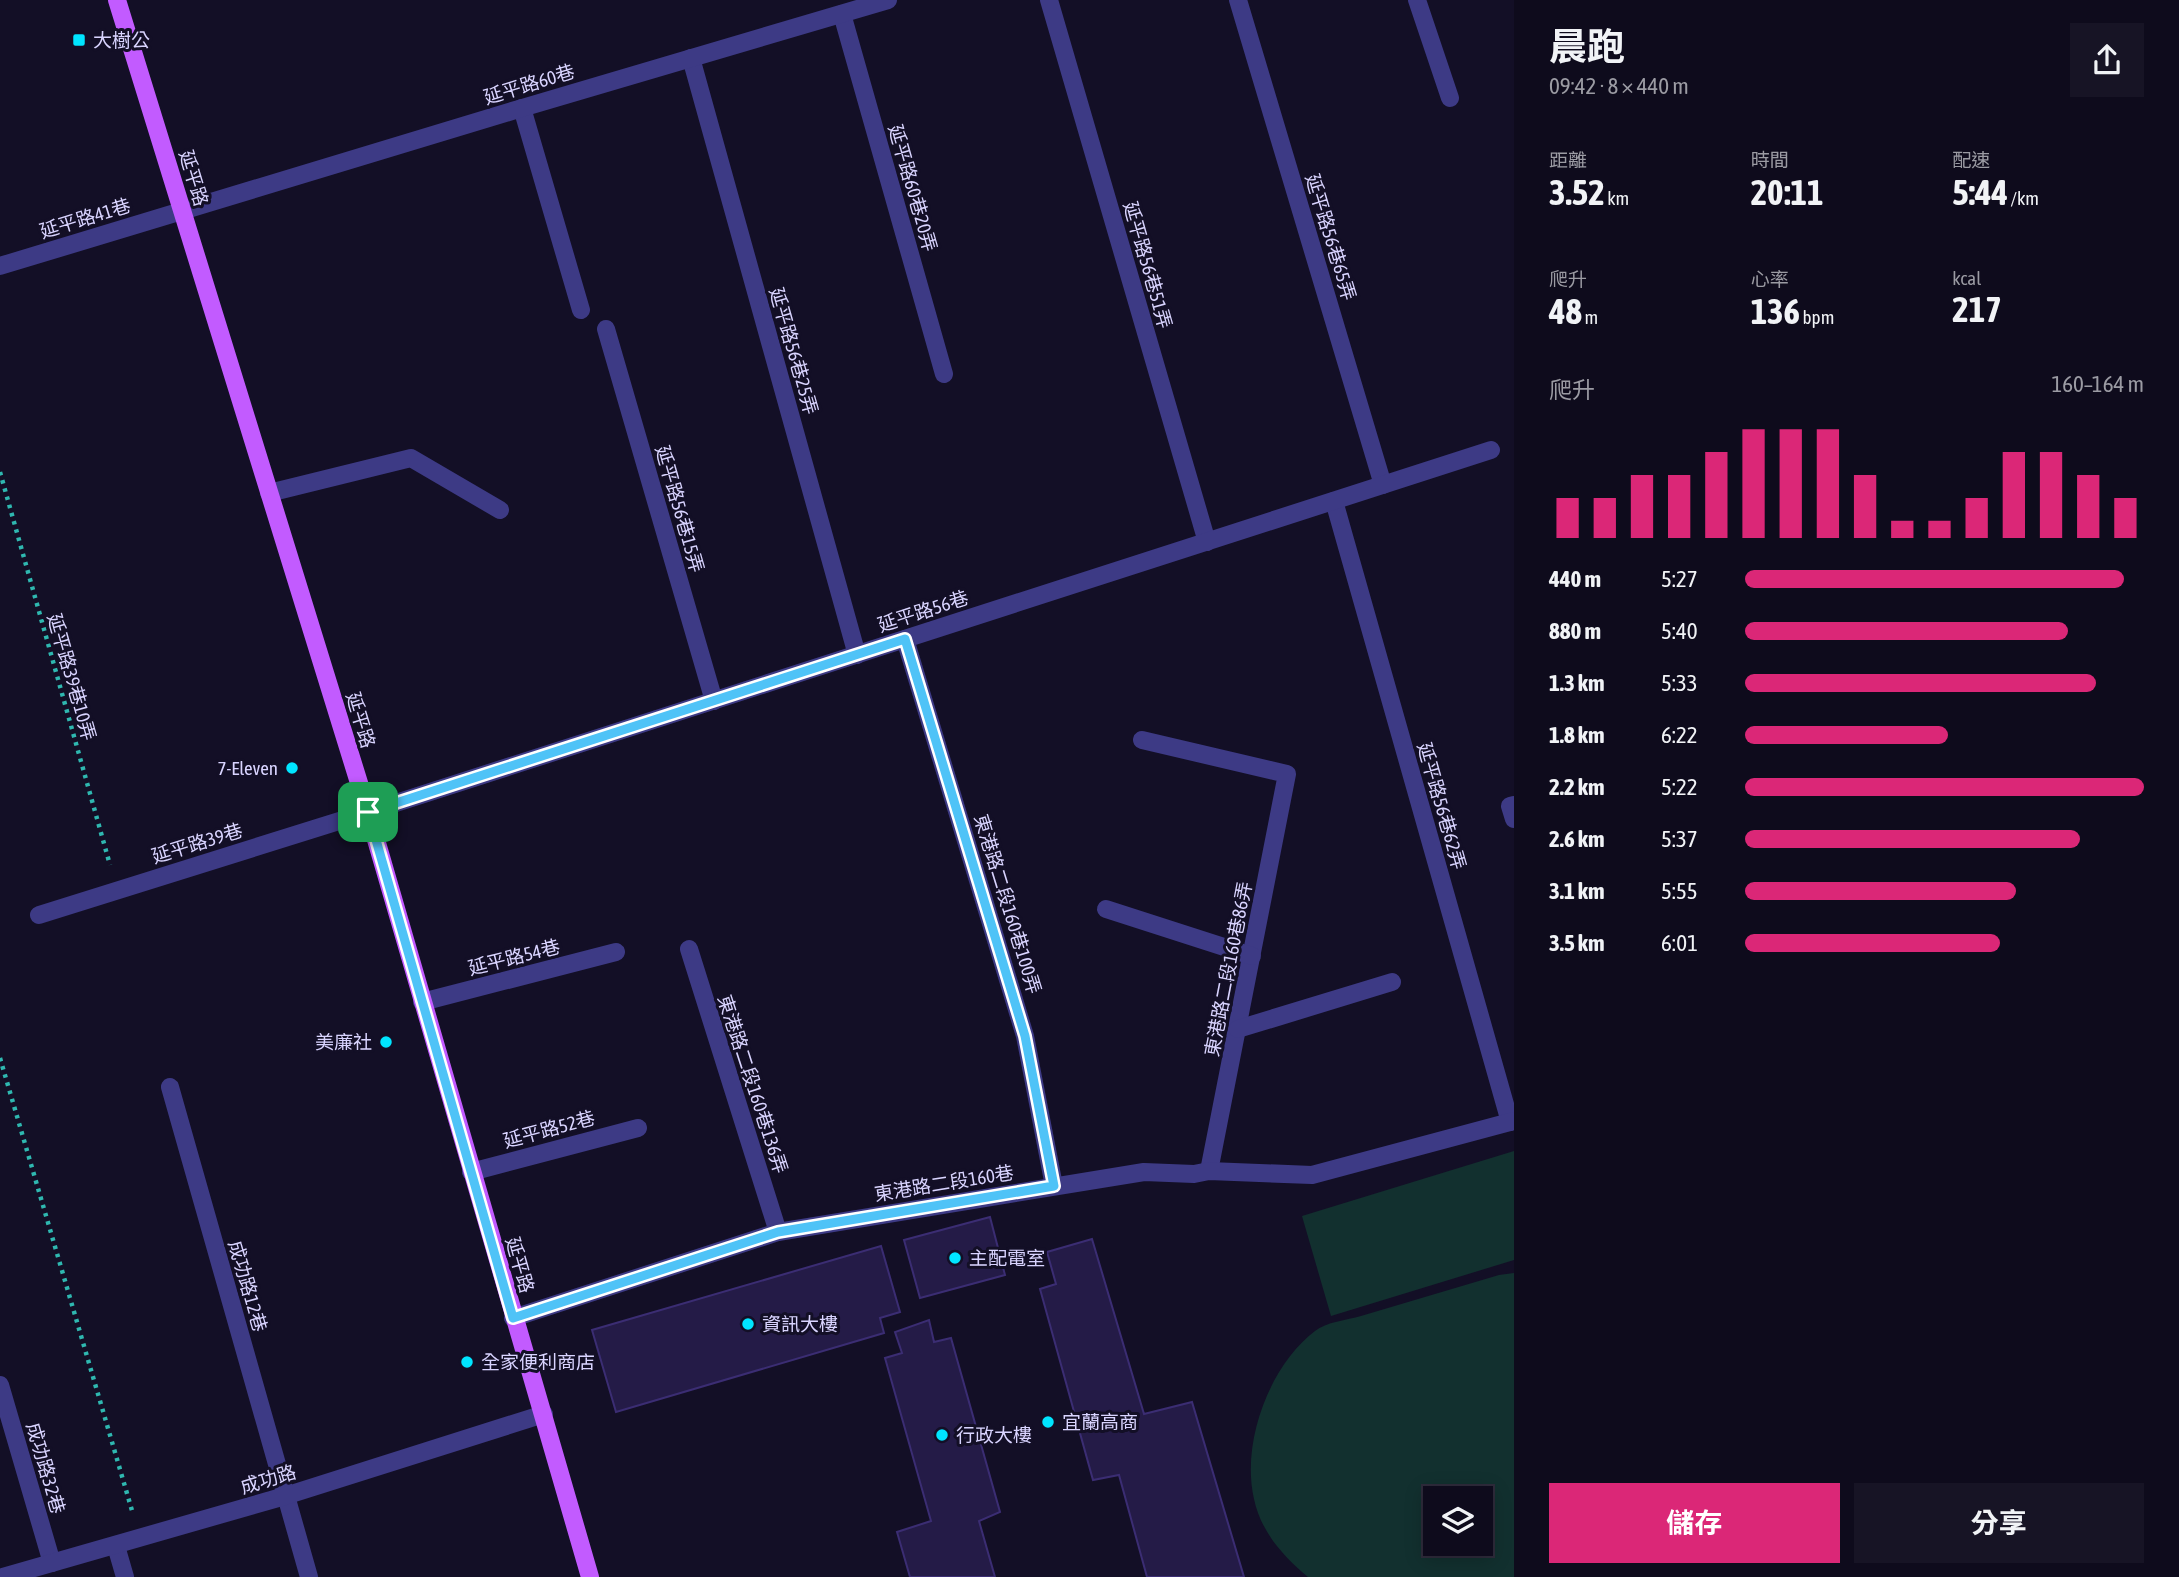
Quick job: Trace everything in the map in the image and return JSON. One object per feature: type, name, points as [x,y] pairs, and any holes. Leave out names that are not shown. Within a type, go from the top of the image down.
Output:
[{"type":"main road","name":"延平路","points":[[117,0],[368,812],[590,1577]]},
{"type":"street","name":"延平路60巷","points":[[182,211],[888,0]]},
{"type":"street","name":"延平路56巷51弄","points":[[1049,0],[1207,542]]},
{"type":"street","name":"延平路56巷65弄","points":[[1238,0],[1383,485]]},
{"type":"street","points":[[1417,0],[1450,98]]},
{"type":"street","name":"延平路60巷20弄","points":[[842,14],[944,374]]},
{"type":"street","name":"延平路56巷25弄","points":[[691,58],[857,654]]},
{"type":"street","points":[[522,108],[581,310]]},
{"type":"street","name":"延平路41巷","points":[[0,266],[182,211]]},
{"type":"street","name":"延平路56巷15弄","points":[[606,328],[714,701]]},
{"type":"street","name":"延平路56巷","points":[[368,812],[1491,450]]},
{"type":"street","points":[[269,493],[411,458],[500,510]]},
{"type":"street","name":"延平路56巷62弄","points":[[1334,501],[1512,1122]]},
{"type":"street","name":"東港路二段160巷100弄","points":[[905,639],[1025,1036],[1054,1186]]},
{"type":"street","name":"東港路二段160巷86弄","points":[[1142,740],[1287,774],[1209,1171]]},
{"type":"street","points":[[1514,805],[1510,806],[1514,819]]},
{"type":"street","name":"延平路39巷","points":[[39,915],[368,812]]},
{"type":"street","points":[[1106,909],[1252,956]]},
{"type":"street","name":"東港路二段160巷136弄","points":[[689,949],[778,1232]]},
{"type":"street","name":"延平路54巷","points":[[422,1002],[616,952]]},
{"type":"street","points":[[1238,1029],[1392,982]]},
{"type":"street","name":"成功路12巷","points":[[170,1087],[309,1577]]},
{"type":"street","name":"東港路二段160巷","points":[[513,1318],[778,1232],[1144,1172],[1194,1174],[1209,1171],[1312,1175],[1512,1122]]},
{"type":"street","name":"延平路52巷","points":[[471,1172],[638,1128]]},
{"type":"street","name":"成功路32巷","points":[[0,1385],[52,1563]]},
{"type":"street","name":"成功路","points":[[3,1577],[285,1496],[544,1414]]},
{"type":"street","points":[[116,1546],[125,1577]]},
{"type":"path","name":"延平路39巷10弄","points":[[0,472],[117,891]]},
{"type":"path","points":[[0,1058],[141,1539]]},
{"type":"green space","points":[[1514,1151],[1514,1260],[1331,1316],[1302,1216]]},
{"type":"green space","points":[[1514,1273],[1514,1577],[1308,1577],[1290,1561],[1268,1533],[1257,1511],[1251,1477],[1255,1430],[1262,1407],[1284,1364],[1315,1331],[1325,1325],[1499,1275]]},
{"type":"building","name":"主配電室","points":[[990,1217],[1005,1275],[920,1298],[904,1240]]},
{"type":"building","points":[[1092,1239],[1144,1414],[1192,1402],[1244,1577],[1147,1577],[1119,1475],[1093,1480],[1040,1289],[1056,1284],[1047,1252]]},
{"type":"building","name":"資訊大樓","points":[[881,1246],[900,1312],[880,1318],[884,1333],[616,1412],[592,1330]]},
{"type":"building","name":"行政大樓","points":[[929,1320],[934,1342],[951,1338],[1000,1512],[979,1521],[995,1577],[910,1577],[897,1532],[931,1521],[885,1358],[902,1353],[895,1332]]},
{"type":"place","name":"大樹公","points":[[79,40]]},
{"type":"place","name":"7-Eleven","points":[[292,768]]},
{"type":"place","name":"美廉社","points":[[386,1042]]},
{"type":"place","name":"主配電室","points":[[955,1258]]},
{"type":"place","name":"資訊大樓","points":[[748,1324]]},
{"type":"place","name":"全家便利商店","points":[[467,1362]]},
{"type":"place","name":"宜蘭高商","points":[[1048,1422]]},
{"type":"place","name":"行政大樓","points":[[942,1435]]},
{"type":"route","points":[[905,639],[1025,1036],[1054,1186],[778,1232],[513,1318],[368,812],[905,639]]}]
